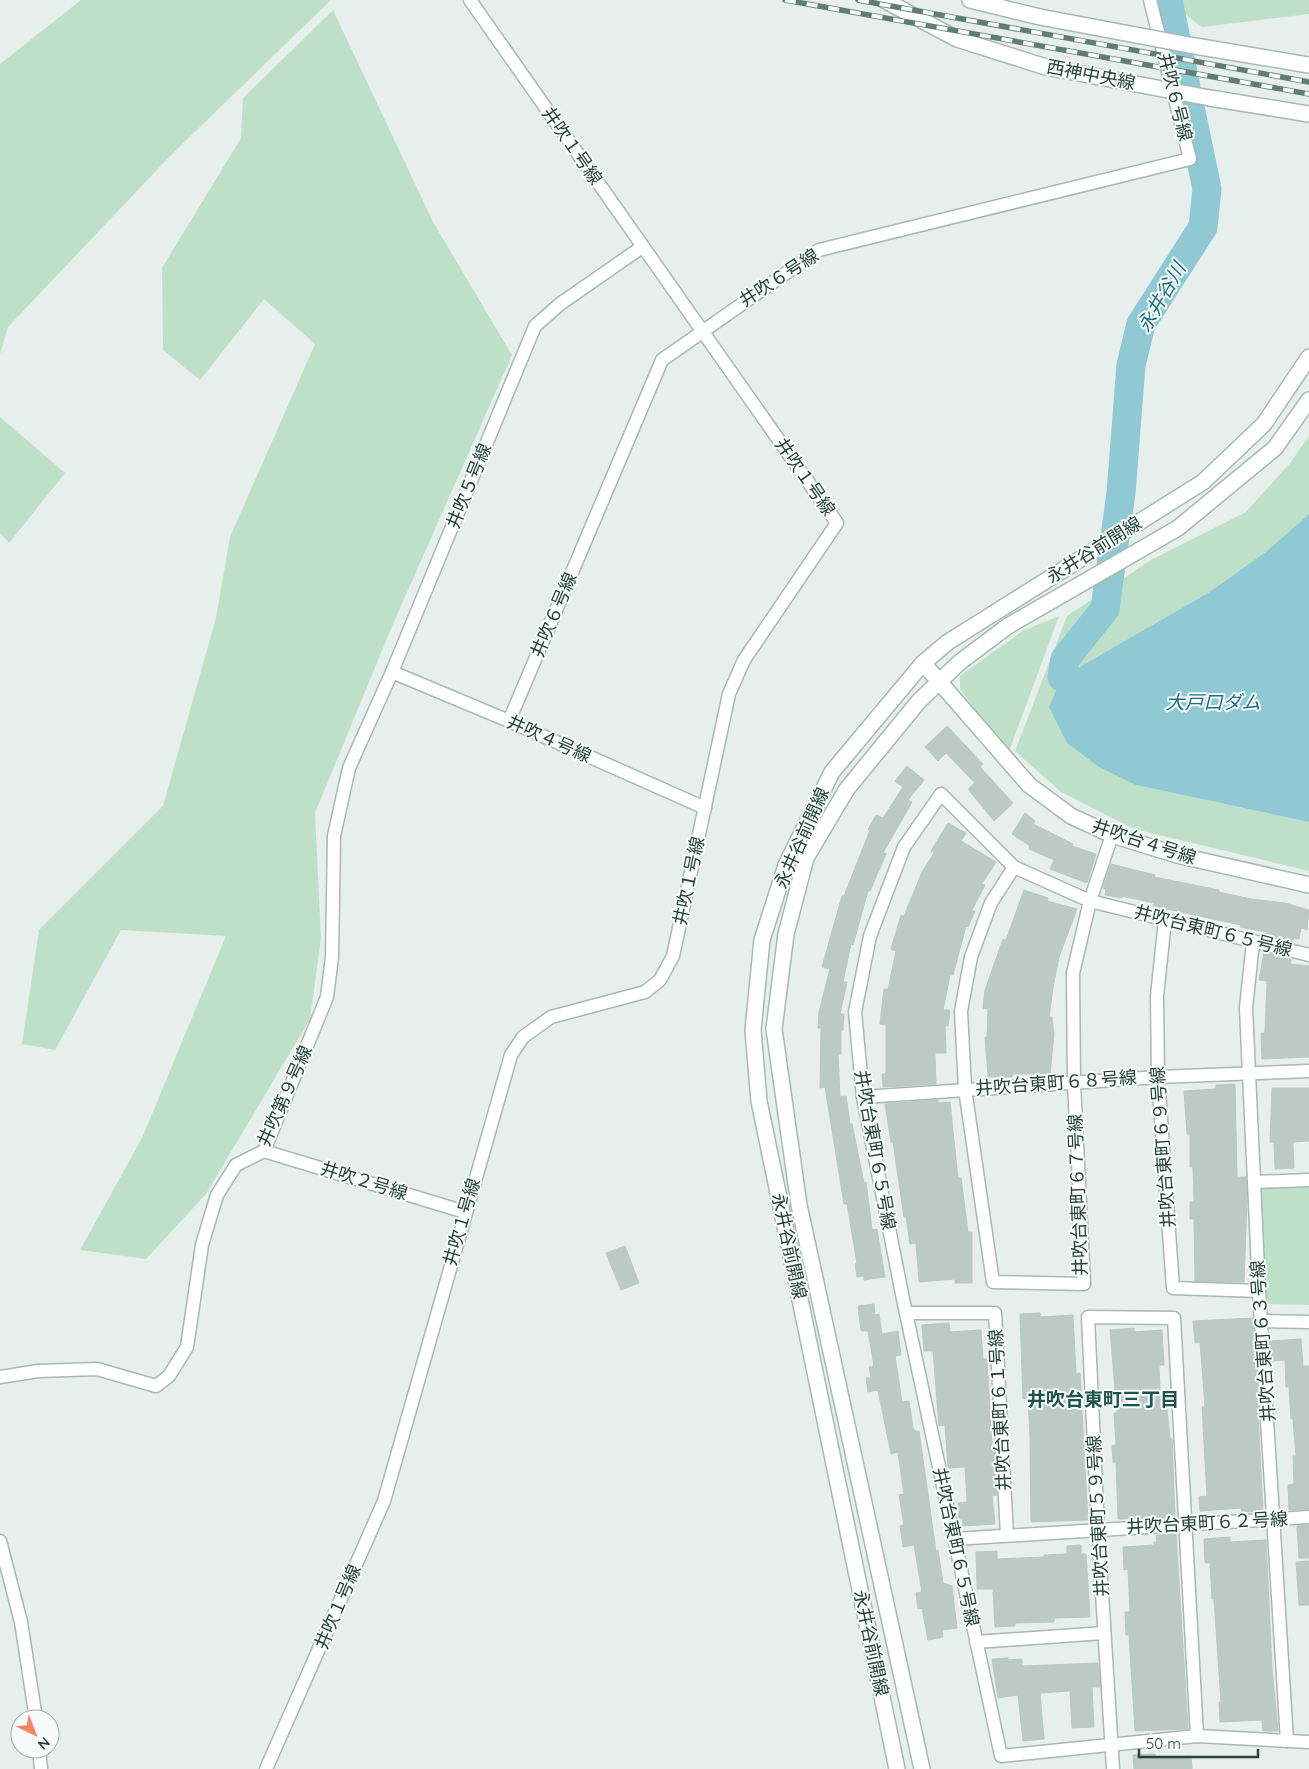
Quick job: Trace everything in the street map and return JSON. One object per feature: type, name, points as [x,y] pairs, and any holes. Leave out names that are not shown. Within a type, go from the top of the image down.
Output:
[{"type":"street","name":"井吹１号線","points":[[266,1769],[384,1500],[511,1056],[523,1037],[551,1017],[645,992],[660,980],[673,956],[729,694],[744,660],[837,523],[470,0]]},
{"type":"street","name":"西神中央線","points":[[884,0],[957,40],[1046,66],[1210,98],[1309,114]]},
{"type":"street","points":[[970,0],[1040,17],[1309,65]]},
{"type":"street","name":"井吹６号線","points":[[509,721],[662,360],[701,330],[819,250],[1190,159],[1150,0]]},
{"type":"street","points":[[1189,45],[1309,57]]},
{"type":"street","name":"井吹５号線","points":[[348,768],[392,672],[535,326],[560,304],[642,247]]},
{"type":"street","name":"永井谷前開線","points":[[897,1769],[759,1101],[753,1030],[762,940],[786,865],[832,772],[922,663],[948,642],[1202,482],[1264,424],[1309,357]]},
{"type":"street","name":"永井谷前開線","points":[[922,1769],[799,1206],[774,1029],[786,934],[806,858],[847,790],[919,701],[960,662],[1008,626],[1178,528],[1275,448],[1309,400]]},
{"type":"street","name":"井吹台４号線","points":[[922,663],[1029,785],[1071,816],[1112,836],[1176,855],[1309,885]]},
{"type":"street","name":"井吹４号線","points":[[392,672],[509,721],[705,808]]},
{"type":"street","name":"井吹第９号線","points":[[0,1377],[38,1371],[97,1369],[156,1386],[169,1376],[187,1347],[202,1245],[217,1195],[236,1166],[264,1151],[327,997],[332,957],[334,836],[348,768]]},
{"type":"street","name":"井吹台東町６５号線","points":[[1110,1743],[1001,1756],[906,1312],[863,1097],[855,1012],[870,936],[904,847],[942,794],[1014,867],[1090,901],[1309,955]]},
{"type":"street","name":"井吹台東町６７号線","points":[[1014,867],[992,903],[971,957],[961,1011],[965,1089],[993,1282],[1084,1284],[1074,1083],[1073,973],[1090,901],[1112,836]]},
{"type":"street","name":"井吹台東町６９号線","points":[[1166,920],[1157,996],[1158,1077],[1173,1288],[1259,1291]]},
{"type":"street","name":"井吹台東町６３号線","points":[[1253,942],[1246,1008],[1259,1291],[1287,1741]]},
{"type":"street","name":"井吹台東町６８号線","points":[[863,1097],[1158,1077],[1309,1071]]},
{"type":"street","name":"井吹２号線","points":[[264,1151],[465,1212]]},
{"type":"street","points":[[1255,1182],[1309,1180]]},
{"type":"street","name":"井吹台東町６１号線","points":[[906,1312],[995,1313],[1007,1535]]},
{"type":"street","name":"井吹台東町５９号線","points":[[1113,1769],[1098,1529],[1088,1317],[1174,1318],[1198,1736]]},
{"type":"street","points":[[1262,1320],[1309,1322]]},
{"type":"street","name":"井吹台東町６２号線","points":[[954,1539],[1309,1517]]},
{"type":"street","points":[[0,1541],[21,1622],[34,1709]]},
{"type":"street","points":[[976,1642],[1104,1632]]},
{"type":"street","points":[[1110,1743],[1198,1736],[1309,1742]]},
{"type":"green space","points":[[81,0],[331,0],[172,154],[8,327],[0,354],[0,64]]},
{"type":"green space","points":[[1181,0],[1309,0],[1309,14],[1202,27],[1185,14]]},
{"type":"green space","points":[[333,10],[433,222],[512,355],[393,624],[315,813],[321,938],[310,1019],[206,1194],[146,1259],[80,1250],[142,1138],[226,936],[121,930],[55,1050],[22,1044],[39,930],[163,806],[216,618],[230,537],[315,344],[264,299],[200,380],[163,350],[162,268],[241,138],[243,98]]},
{"type":"green space","points":[[0,417],[65,473],[9,543],[0,533]]},
{"type":"green space","points":[[1309,436],[1309,514],[1267,551],[1208,593],[1062,677],[1136,785],[1309,822],[1309,871],[1134,829],[1061,792],[1015,751],[1067,616],[1151,560],[1246,512],[1291,462]]},
{"type":"green space","points":[[1059,616],[1008,754],[960,689],[960,676],[1024,630]]},
{"type":"green space","points":[[1309,1183],[1309,1305],[1265,1304],[1261,1186]]},
{"type":"water","name":"大戸口ダム","points":[[1309,514],[1309,822],[1136,785],[1099,767],[1067,743],[1049,707],[1062,677],[1208,593],[1267,551]]},
{"type":"building","points":[[947,726],[983,764],[980,767],[1013,803],[994,821],[968,789],[975,783],[946,753],[938,761],[925,747]]},
{"type":"building","points":[[907,766],[924,780],[908,800],[912,802],[883,853],[886,854],[870,891],[868,891],[853,945],[851,944],[843,982],[847,982],[840,1014],[844,1014],[843,1030],[841,1030],[841,1054],[838,1054],[840,1097],[846,1096],[850,1124],[852,1124],[864,1183],[866,1182],[872,1230],[877,1229],[885,1277],[864,1280],[864,1276],[857,1277],[855,1264],[857,1263],[847,1204],[844,1204],[825,1087],[820,1088],[821,1028],[818,1028],[819,1012],[830,969],[822,967],[842,896],[844,896],[870,830],[868,829],[876,815],[883,818],[903,787],[895,781]]},
{"type":"building","points":[[1025,813],[1035,821],[1033,824],[1073,844],[1072,846],[1096,854],[1087,883],[1050,869],[1054,860],[1029,849],[1030,846],[1012,834]]},
{"type":"building","points":[[948,823],[966,833],[961,841],[996,862],[982,884],[985,885],[972,910],[975,911],[968,927],[966,926],[953,975],[950,975],[943,1010],[950,1010],[948,1026],[945,1026],[946,1053],[935,1053],[936,1084],[883,1087],[882,1074],[886,1074],[886,1025],[880,1024],[884,989],[888,989],[896,951],[891,949],[901,915],[904,916],[922,872],[934,853],[931,851]]},
{"type":"building","points":[[1111,864],[1155,875],[1154,877],[1219,890],[1219,892],[1251,899],[1285,903],[1309,910],[1307,930],[1301,928],[1299,939],[1293,938],[1293,943],[1266,936],[1267,932],[1240,927],[1241,925],[1153,906],[1154,903],[1122,896],[1122,898],[1105,895],[1106,889],[1103,888]]},
{"type":"building","points":[[1024,890],[1048,898],[1047,901],[1077,909],[1059,957],[1053,987],[1049,1017],[1052,1017],[1054,1034],[1050,1074],[1012,1074],[1012,1077],[988,1077],[985,1037],[987,1037],[988,1009],[983,1008],[985,990],[1003,939],[1006,940]]},
{"type":"building","points":[[1264,952],[1291,959],[1290,964],[1309,966],[1309,1057],[1262,1059],[1261,1033],[1265,1033],[1267,981],[1259,980]]},
{"type":"building","points":[[1235,1084],[1237,1177],[1246,1177],[1244,1282],[1195,1281],[1194,1219],[1190,1219],[1190,1202],[1194,1202],[1193,1167],[1190,1167],[1190,1134],[1187,1134],[1184,1091],[1216,1089],[1216,1085]]},
{"type":"building","points":[[1272,1088],[1309,1088],[1309,1141],[1293,1142],[1294,1168],[1275,1169],[1274,1142],[1270,1142]]},
{"type":"building","points":[[938,1100],[938,1103],[950,1102],[958,1178],[961,1178],[968,1232],[972,1232],[972,1283],[955,1283],[955,1279],[919,1282],[916,1243],[910,1244],[906,1217],[904,1217],[893,1142],[891,1142],[885,1104]]},
{"type":"building","points":[[625,1246],[639,1283],[621,1290],[606,1253]]},
{"type":"building","points":[[874,1304],[875,1315],[879,1314],[882,1334],[898,1331],[901,1355],[895,1356],[902,1402],[909,1401],[913,1428],[915,1431],[919,1431],[936,1551],[938,1550],[943,1583],[952,1586],[957,1628],[942,1630],[943,1637],[928,1640],[922,1608],[918,1609],[916,1593],[922,1592],[914,1545],[903,1547],[900,1526],[904,1525],[899,1495],[904,1494],[898,1452],[891,1454],[878,1390],[868,1392],[866,1378],[871,1378],[869,1367],[874,1366],[868,1331],[861,1331],[858,1306]]},
{"type":"building","points":[[1040,1313],[1040,1317],[1073,1315],[1076,1374],[1080,1373],[1088,1520],[1031,1522],[1028,1398],[1023,1399],[1020,1314]]},
{"type":"building","points":[[1253,1318],[1263,1511],[1242,1512],[1241,1508],[1200,1511],[1199,1497],[1207,1496],[1202,1407],[1205,1406],[1200,1342],[1195,1343],[1193,1321]]},
{"type":"building","points":[[949,1323],[950,1332],[981,1330],[983,1359],[987,1359],[992,1442],[994,1442],[997,1495],[992,1496],[995,1524],[963,1526],[962,1519],[959,1519],[958,1503],[967,1502],[965,1467],[948,1468],[945,1425],[939,1426],[933,1351],[924,1351],[922,1325]]},
{"type":"building","points":[[1134,1328],[1134,1332],[1162,1330],[1164,1365],[1159,1365],[1160,1390],[1165,1390],[1170,1438],[1172,1438],[1175,1517],[1118,1519],[1116,1462],[1113,1462],[1112,1446],[1116,1445],[1114,1413],[1117,1413],[1110,1330]]},
{"type":"building","points":[[1301,1339],[1303,1366],[1309,1366],[1309,1509],[1289,1510],[1288,1485],[1294,1484],[1293,1456],[1296,1456],[1293,1419],[1291,1419],[1289,1387],[1286,1387],[1285,1360],[1271,1361],[1270,1341]]},
{"type":"building","points":[[1309,1525],[1309,1558],[1299,1558],[1297,1526]]},
{"type":"building","points":[[1176,1533],[1188,1729],[1135,1731],[1129,1635],[1126,1635],[1125,1612],[1130,1612],[1128,1569],[1124,1570],[1123,1547],[1154,1545],[1154,1542],[1157,1542],[1156,1535]]},
{"type":"building","points":[[1230,1537],[1230,1542],[1266,1540],[1272,1668],[1278,1731],[1263,1731],[1262,1720],[1220,1722],[1219,1702],[1221,1702],[1214,1599],[1212,1599],[1210,1563],[1205,1563],[1204,1539]]},
{"type":"building","points":[[1081,1545],[1081,1554],[1086,1554],[1090,1617],[1054,1618],[1054,1622],[1015,1623],[1015,1626],[995,1627],[993,1589],[977,1589],[976,1552],[997,1551],[997,1559],[1044,1557],[1044,1555],[1067,1554],[1067,1546]]},
{"type":"building","points":[[1309,1561],[1309,1605],[1299,1605],[1296,1562]]},
{"type":"building","points":[[1008,1658],[1008,1660],[1022,1659],[1022,1666],[1098,1663],[1100,1687],[1092,1687],[1094,1727],[1072,1728],[1070,1691],[1040,1693],[1044,1739],[1023,1741],[1018,1695],[998,1698],[992,1659]]},
{"type":"building","points":[[1155,1754],[1156,1758],[1191,1756],[1192,1769],[1134,1769],[1133,1755]]},
{"type":"waterway","name":"永井谷川","points":[[1062,677],[1065,659],[1105,609],[1121,493],[1131,365],[1141,324],[1203,227],[1207,189],[1168,0]]},
{"type":"railway","points":[[785,0],[1309,94]]},
{"type":"railway","points":[[858,0],[1309,82]]},
{"type":"district","name":"井吹台東町三丁目","points":[[1103,1399]]}]
